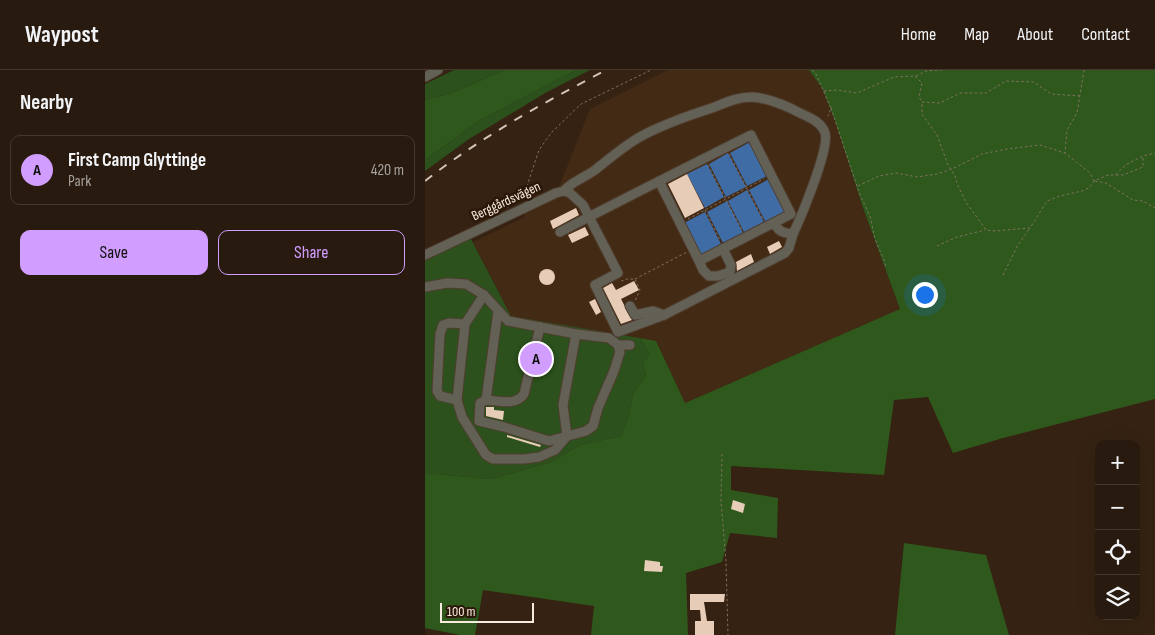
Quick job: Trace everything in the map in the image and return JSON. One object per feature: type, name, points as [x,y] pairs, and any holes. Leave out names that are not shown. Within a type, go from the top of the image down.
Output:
[{"type":"street","points":[[425,76],[438,70]]},
{"type":"street","name":"Berggårdsvägen","points":[[425,255],[501,218],[564,191],[568,186],[585,178],[637,138],[657,128],[738,98],[753,97],[767,100],[814,120],[822,127],[825,133],[823,152],[804,209],[789,248],[785,253],[664,315],[618,332],[595,285],[618,273]]},
{"type":"street","points":[[560,232],[751,135],[791,214],[723,247],[699,261]]},
{"type":"street","points":[[659,181],[703,270],[709,276],[719,276],[730,272],[731,265],[723,247]]},
{"type":"street","points":[[564,191],[577,198],[589,216],[618,273]]},
{"type":"street","points":[[770,223],[782,233],[793,234]]},
{"type":"street","points":[[425,287],[458,282],[466,284],[485,295],[508,321],[541,327],[576,334],[609,338],[618,345],[620,352],[593,426],[586,431],[549,441],[504,426],[479,421],[480,403],[486,400],[514,401],[521,399],[524,394],[541,327]]},
{"type":"street","points":[[485,295],[465,324],[457,400],[462,417],[486,455],[493,459],[539,457],[555,450],[567,436],[563,405],[576,334]]},
{"type":"street","points":[[630,306],[635,315],[653,312],[664,315]]},
{"type":"street","points":[[486,400],[498,311]]},
{"type":"street","points":[[457,400],[440,396],[437,391],[441,334],[443,325],[449,323],[465,324]]},
{"type":"street","points":[[618,345],[630,345]]},
{"type":"path","points":[[501,218],[508,206],[525,192],[539,150],[551,133],[581,104],[651,70]]},
{"type":"path","points":[[811,70],[816,74],[831,108],[870,216],[875,239],[885,260],[886,268]]},
{"type":"path","points":[[824,91],[837,90],[857,93],[894,78],[915,76],[926,71],[942,70]]},
{"type":"path","points":[[1065,153],[1067,130],[1077,113],[1085,70]]},
{"type":"path","points":[[915,76],[922,83],[919,97],[922,102],[922,114],[937,135],[948,165],[952,169],[966,202],[985,230]]},
{"type":"path","points":[[922,102],[940,103],[960,93],[986,93],[1006,80],[1034,82],[1051,94],[1080,96]]},
{"type":"path","points":[[829,116],[831,108]]},
{"type":"path","points":[[858,186],[879,176],[897,172],[917,178],[937,174],[952,169],[982,154],[1023,146],[1041,145],[1065,153],[1090,172],[1094,181]]},
{"type":"path","points":[[729,153],[747,188],[770,223]]},
{"type":"path","points":[[1003,275],[1018,245],[1047,201],[1089,188],[1094,181],[1115,174],[1127,164],[1143,156],[1155,153]]},
{"type":"path","points":[[1115,174],[1123,175],[1143,167],[1143,156]]},
{"type":"path","points":[[708,164],[744,235]]},
{"type":"path","points":[[680,223],[771,175]]},
{"type":"path","points":[[1094,181],[1106,184],[1133,200],[1143,201],[1155,208]]},
{"type":"path","points":[[705,210],[723,247]]},
{"type":"path","points":[[937,246],[957,237],[985,230],[1030,228]]},
{"type":"path","points":[[618,273],[622,281],[635,279],[693,249]]},
{"type":"path","points":[[630,306],[640,290],[635,279]]},
{"type":"path","points":[[722,454],[721,500],[726,562],[728,635]]},
{"type":"shaded area","points":[[668,70],[809,70],[822,88],[835,121],[862,205],[900,309],[685,403],[656,341],[511,316],[473,242],[525,217],[521,206],[559,187],[590,109]]},
{"type":"green space","points":[[454,70],[505,70],[452,93],[425,100],[425,84]]},
{"type":"green space","points":[[505,70],[576,70],[480,120],[425,160],[425,100],[452,93]]},
{"type":"green space","points":[[576,70],[590,70],[547,92],[469,139],[425,171],[425,160],[480,120]]},
{"type":"green space","points":[[809,70],[1155,70],[1155,399],[1003,438],[953,453],[928,397],[894,400],[884,475],[731,466],[731,490],[778,498],[777,538],[730,533],[722,562],[686,573],[688,635],[591,635],[594,606],[483,590],[475,635],[460,635],[425,628],[425,473],[491,479],[551,462],[580,445],[621,436],[629,415],[633,394],[646,375],[643,365],[649,353],[640,338],[656,341],[685,403],[900,309],[862,205],[835,121],[822,88]]},
{"type":"green space","points":[[470,237],[511,316],[640,338],[649,353],[643,365],[646,375],[633,394],[629,415],[621,436],[580,445],[551,462],[491,479],[425,473],[425,259]]},
{"type":"green space","points":[[904,543],[986,555],[1009,635],[895,635]]},
{"type":"water","points":[[750,142],[767,176],[747,186],[730,153]]},
{"type":"water","points":[[728,153],[746,187],[726,197],[709,164]]},
{"type":"water","points":[[707,164],[724,197],[705,208],[687,174]]},
{"type":"water","points":[[769,179],[786,213],[766,223],[749,190]]},
{"type":"water","points":[[747,190],[765,224],[745,234],[728,201]]},
{"type":"water","points":[[727,201],[744,235],[724,245],[707,212]]},
{"type":"water","points":[[705,212],[722,246],[702,257],[684,223]]},
{"type":"building","points":[[687,174],[704,208],[685,218],[668,184]]},
{"type":"building","points":[[576,208],[579,215],[553,229],[550,221]]},
{"type":"building","points":[[585,227],[589,235],[572,243],[568,235]]},
{"type":"building","points":[[779,241],[782,247],[770,254],[767,247]]},
{"type":"building","points":[[751,254],[754,262],[737,271],[736,262]]},
{"type":"building","points":[[544,269],[550,269],[555,274],[553,283],[544,285],[539,280],[539,274]]},
{"type":"building","points":[[634,281],[639,290],[621,299],[632,320],[621,324],[603,288],[612,283],[616,290]]},
{"type":"building","points":[[595,299],[601,312],[596,315],[589,302]]},
{"type":"building","points":[[486,407],[494,407],[494,410],[504,411],[503,420],[486,416]]},
{"type":"building","points":[[507,435],[541,445],[540,447],[507,437]]},
{"type":"building","points":[[733,500],[745,504],[743,513],[731,509]]},
{"type":"building","points":[[645,560],[660,562],[660,566],[663,566],[662,572],[644,571]]},
{"type":"building","points":[[690,594],[725,594],[724,602],[704,602],[707,621],[714,621],[714,635],[695,635],[695,621],[701,621],[700,610],[690,610]]},
{"type":"railway","points":[[425,181],[513,121],[606,70]]},
{"type":"place","name":"First Camp Glyttinge","points":[[536,359]]}]
